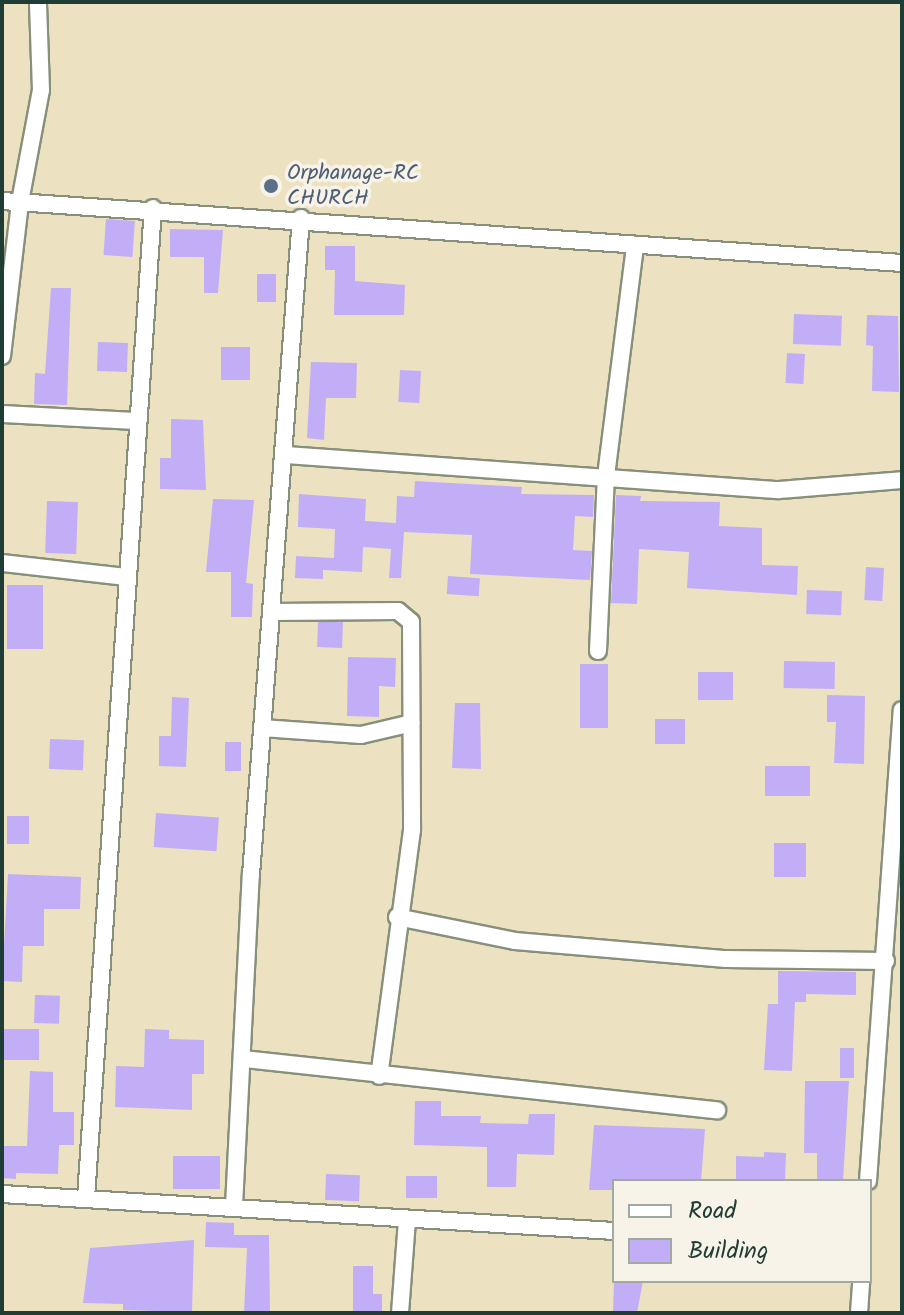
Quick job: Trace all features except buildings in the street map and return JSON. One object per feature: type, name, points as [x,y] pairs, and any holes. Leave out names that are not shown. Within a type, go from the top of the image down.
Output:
[{"type":"street","points":[[2,356],[20,202],[41,90],[38,2]]},
{"type":"street","points":[[2,201],[301,218],[902,263]]},
{"type":"street","points":[[86,1198],[153,208]]},
{"type":"street","points":[[234,1206],[262,728],[286,455],[301,218]]},
{"type":"street","points":[[598,651],[606,476],[635,245]]},
{"type":"street","points":[[2,414],[137,421]]},
{"type":"street","points":[[286,455],[779,490],[902,480]]},
{"type":"street","points":[[2,563],[127,577]]},
{"type":"street","points":[[272,612],[385,611],[406,616],[413,632],[412,830],[397,917],[379,1076]]},
{"type":"street","points":[[868,1179],[902,710]]},
{"type":"street","points":[[262,728],[361,735],[412,723]]},
{"type":"street","points":[[397,917],[515,941],[726,959],[886,961]]},
{"type":"street","points":[[244,1059],[379,1076],[717,1110]]},
{"type":"street","points":[[2,1194],[612,1231]]},
{"type":"street","points":[[400,1313],[407,1219]]},
{"type":"street","points":[[859,1313],[861,1283]]},
{"type":"place","name":"Orphanage-RC CHURCH","points":[[271,186]]}]
